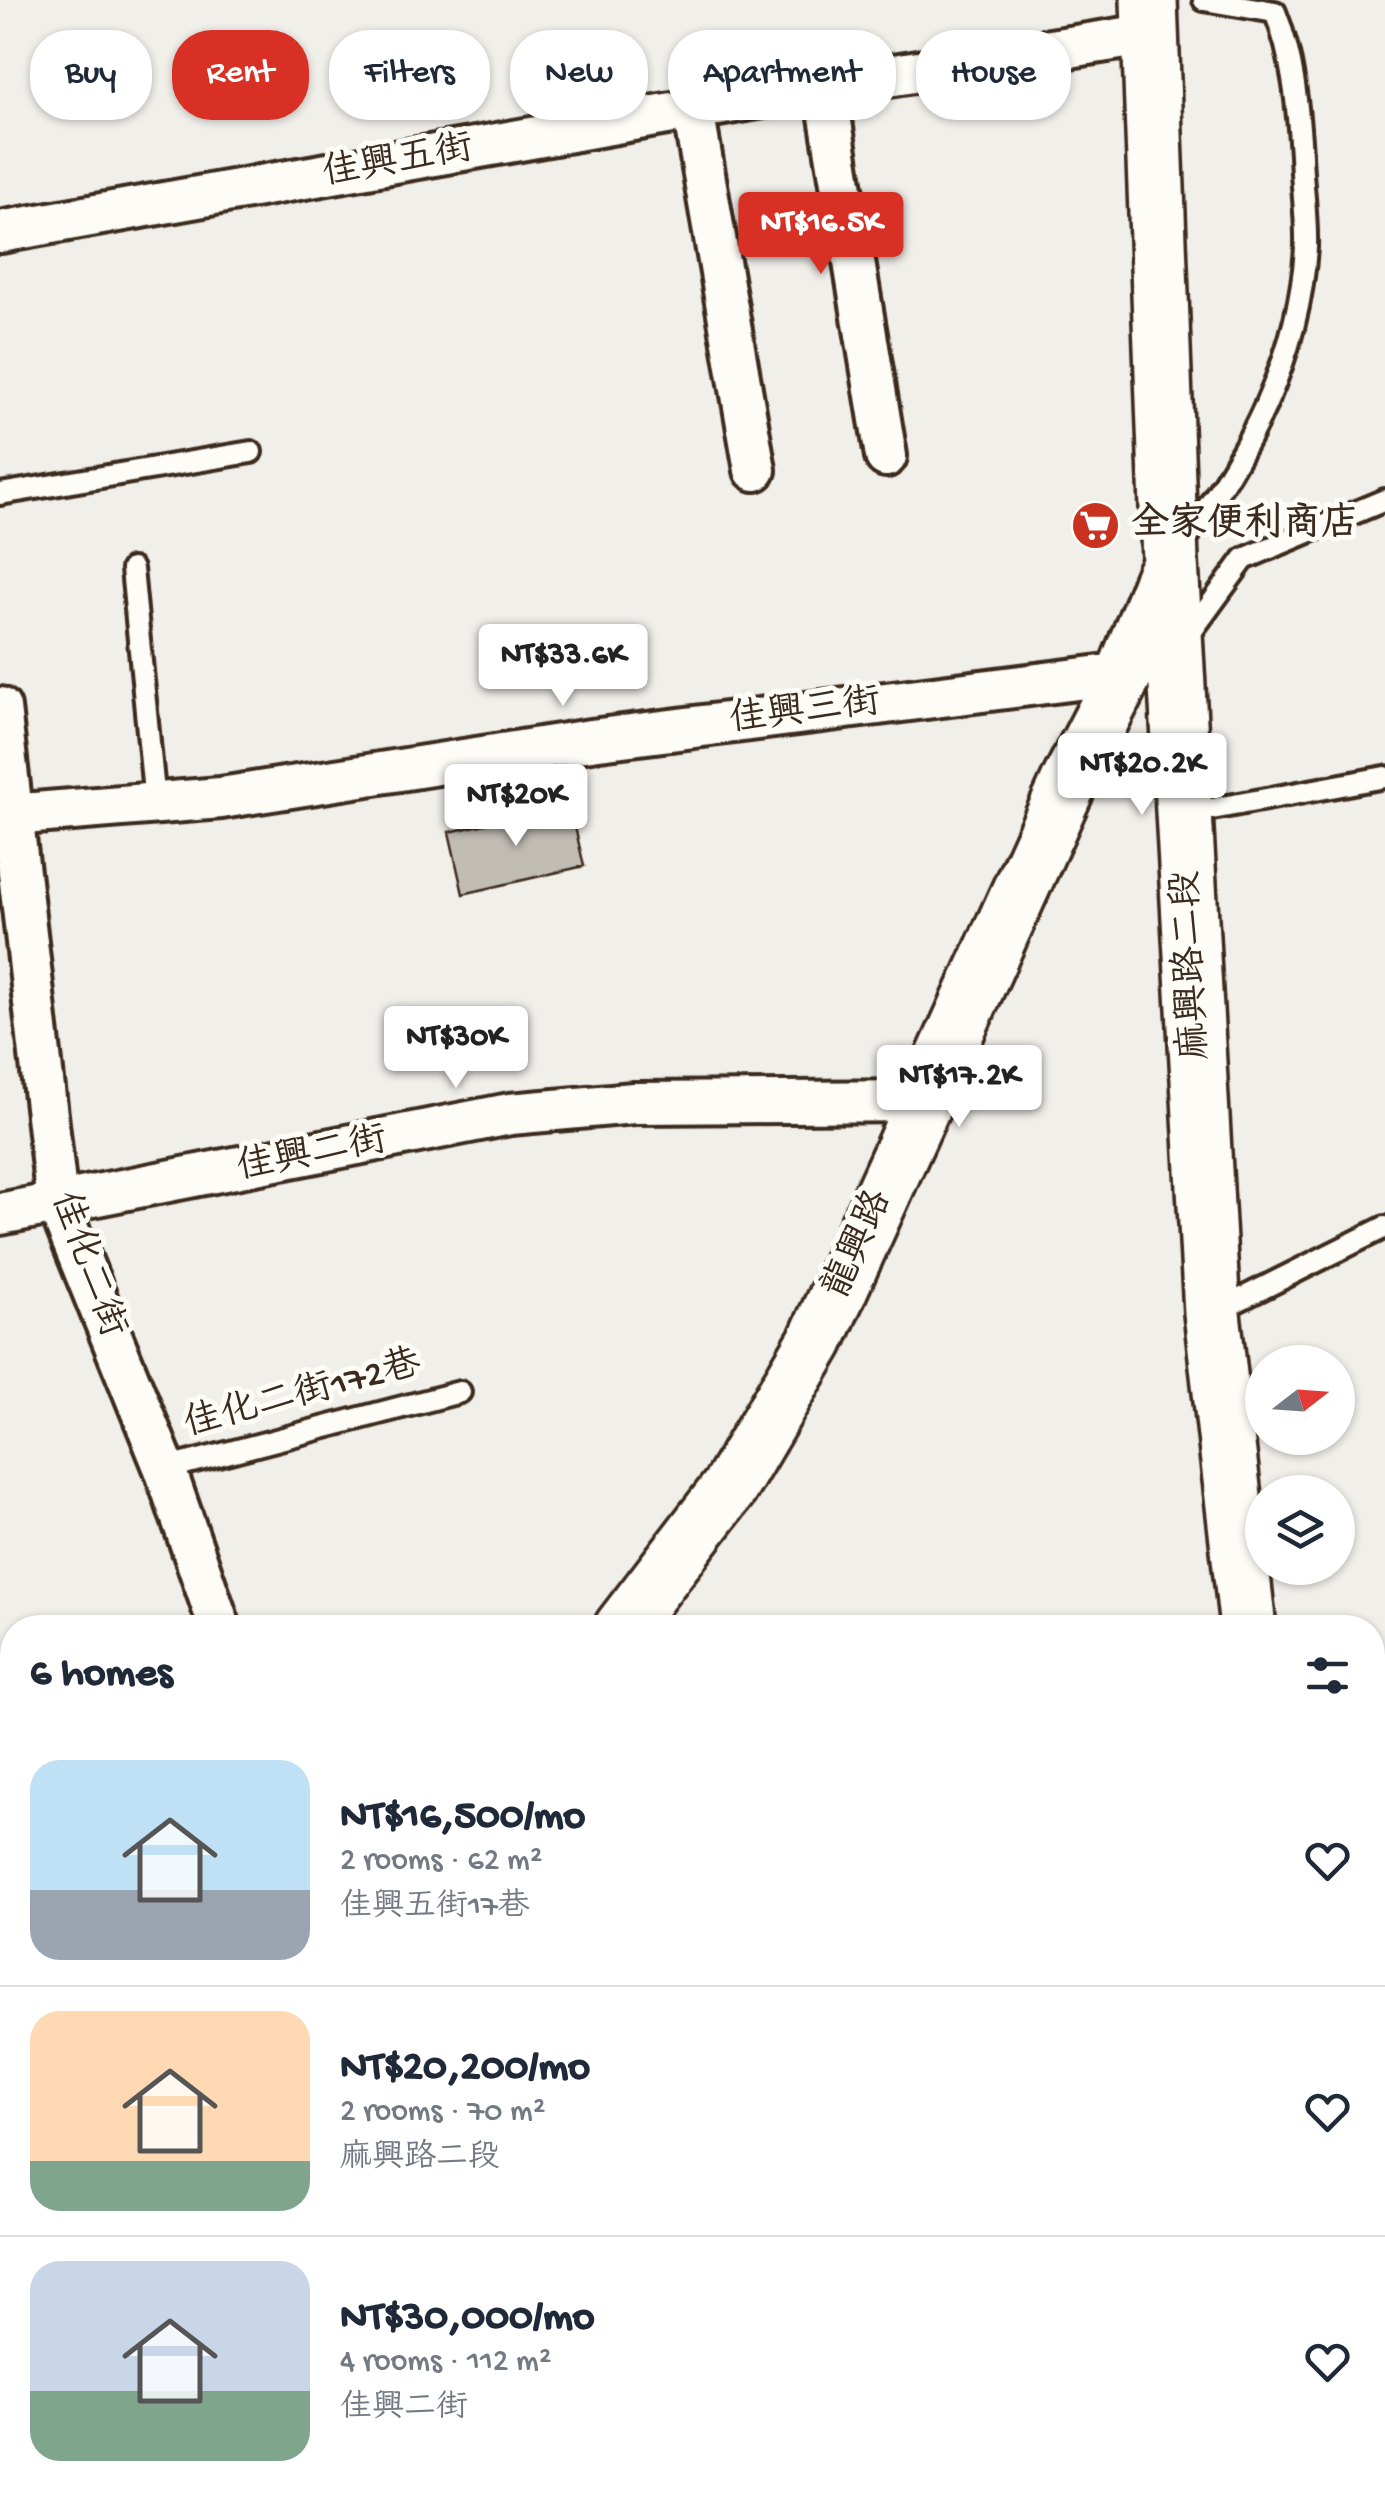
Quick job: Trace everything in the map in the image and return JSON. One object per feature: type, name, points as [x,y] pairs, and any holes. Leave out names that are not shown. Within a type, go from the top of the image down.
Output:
[{"type":"street","name":"麻興路二段","points":[[1150,17],[1170,561],[1212,1313],[1247,1615]]},
{"type":"street","name":"佳興五街","points":[[896,71],[1150,17]]},
{"type":"street","name":"佳興五街","points":[[0,232],[668,114]]},
{"type":"street","points":[[695,120],[756,470]]},
{"type":"street","points":[[831,120],[886,456]]},
{"type":"street","name":"龍興路","points":[[632,1615],[730,1487],[816,1341],[1070,780],[1124,673],[1170,561]]},
{"type":"street","name":"佳興三街","points":[[5,816],[221,798],[590,740],[1124,673]]},
{"type":"street","name":"佳化二街","points":[[0,708],[5,816],[57,1202],[165,1469],[216,1615]]},
{"type":"street","name":"佳興二街","points":[[0,1214],[510,1114],[576,1106],[925,1102]]},
{"type":"lane","points":[[1170,561],[1232,476],[1270,398],[1295,327],[1306,246],[1299,122],[1284,34],[1275,12],[1204,0]]},
{"type":"lane","points":[[0,494],[251,452]]},
{"type":"lane","points":[[1176,654],[1244,559],[1385,500]]},
{"type":"lane","points":[[132,568],[154,803]]},
{"type":"lane","points":[[1184,814],[1385,777]]},
{"type":"lane","points":[[1212,1313],[1385,1227]]},
{"type":"lane","name":"佳化二街172巷","points":[[165,1469],[460,1392]]},
{"type":"building","points":[[570,805],[584,866],[463,894],[449,832]]},
{"type":"place","name":"全家便利商店","points":[[1096,526]]}]
